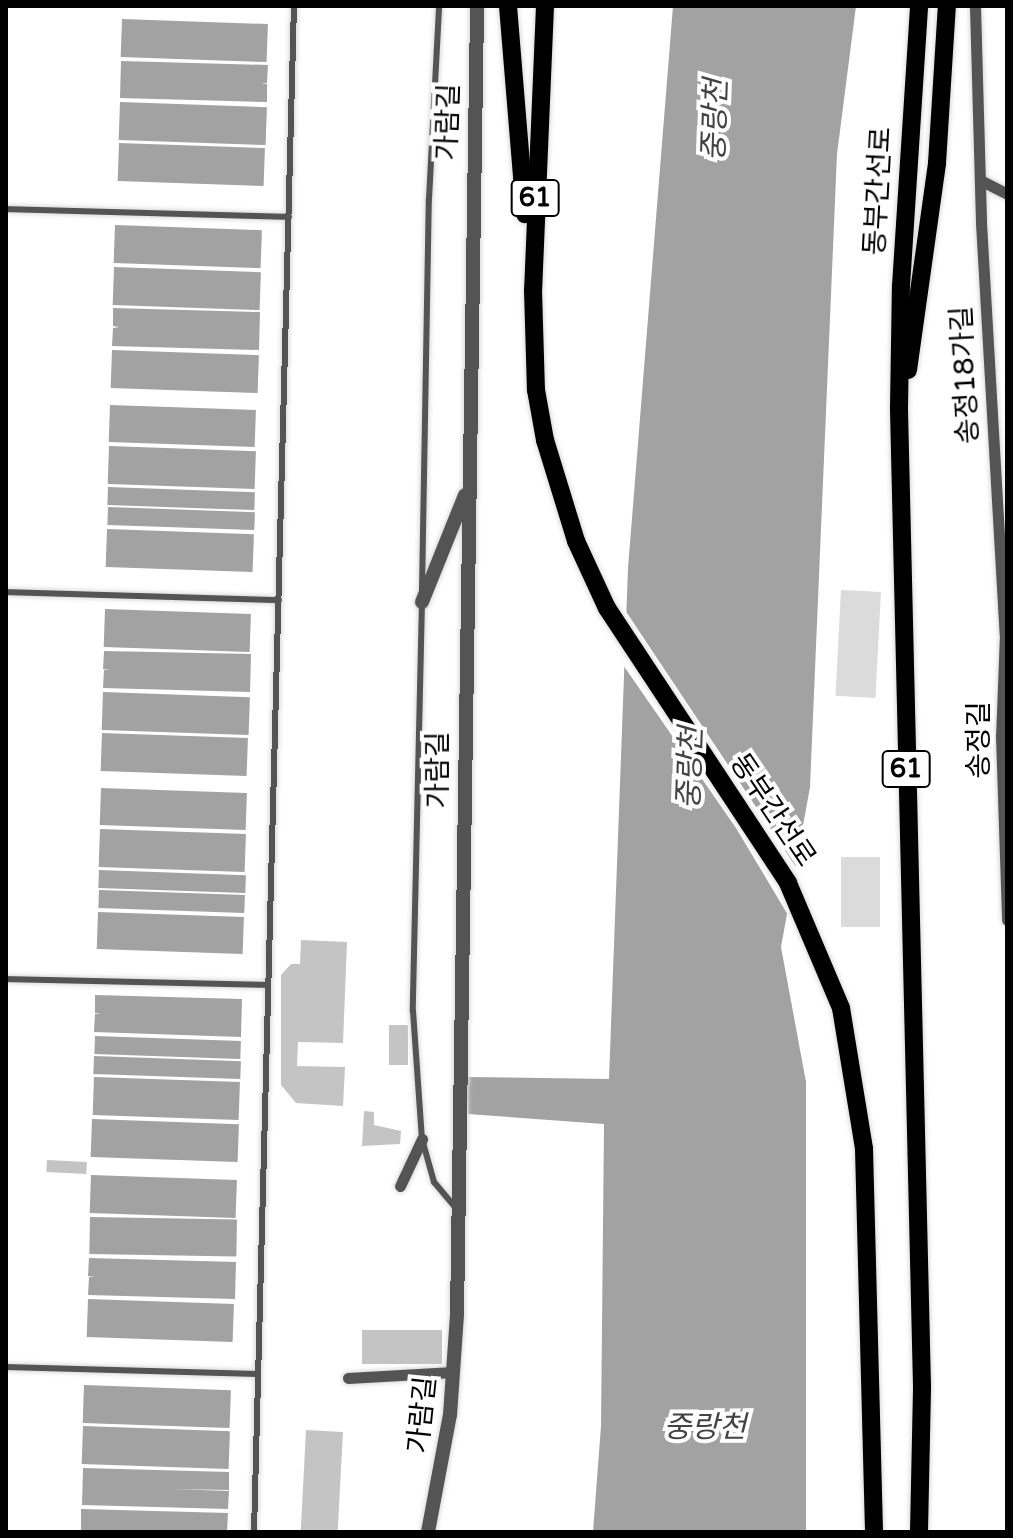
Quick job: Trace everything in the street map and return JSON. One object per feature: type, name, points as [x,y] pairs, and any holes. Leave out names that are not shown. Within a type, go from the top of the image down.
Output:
[{"type":"highway","points":[[508,6],[533,290]]},
{"type":"highway","name":"동부간선로","points":[[545,6],[533,290],[536,390],[562,502],[607,608],[768,849],[816,940],[850,1049],[864,1149],[874,1532]]},
{"type":"highway","name":"동부간선로","points":[[919,6],[901,286],[899,408],[922,1386],[919,1532]]},
{"type":"highway","points":[[899,408],[917,330],[937,163],[947,6]]},
{"type":"street","name":"가람길","points":[[428,1532],[440,1489],[453,1372],[477,6]]},
{"type":"street","name":"송정18가길","points":[[975,6],[980,180],[1003,560]]},
{"type":"street","points":[[980,180],[1006,194],[1007,207]]},
{"type":"street","points":[[422,602],[471,480]]},
{"type":"street","name":"송정길","points":[[1003,560],[1007,920]]},
{"type":"street","points":[[400,1186],[422,1139]]},
{"type":"street","points":[[348,1378],[453,1372]]},
{"type":"lane","points":[[254,1532],[294,6]]},
{"type":"lane","points":[[439,6],[429,199],[413,1011],[422,1139],[434,1182],[458,1211]]},
{"type":"lane","points":[[6,209],[289,217]]},
{"type":"lane","points":[[6,592],[279,600]]},
{"type":"lane","points":[[6,979],[268,985]]},
{"type":"lane","points":[[6,1367],[258,1374]]},
{"type":"shaded area","points":[[841,590],[881,592],[875,698],[835,696]]},
{"type":"shaded area","points":[[841,857],[880,857],[880,927],[841,927]]},
{"type":"water","name":"중랑천","points":[[673,6],[856,6],[837,154],[810,787],[781,947],[806,1082],[806,1532],[593,1532],[601,1426],[604,1124],[468,1114],[466,1077],[609,1079],[628,568]]},
{"type":"water","points":[[122,19],[268,24],[267,62],[121,57]]},
{"type":"water","points":[[121,61],[268,65],[267,83],[261,83],[267,84],[267,102],[120,98]]},
{"type":"water","points":[[120,102],[267,107],[266,145],[119,140]]},
{"type":"water","points":[[119,143],[265,148],[264,186],[118,181]]},
{"type":"water","points":[[115,225],[262,230],[261,268],[114,263]]},
{"type":"water","points":[[114,267],[261,272],[260,310],[113,305]]},
{"type":"water","points":[[113,308],[260,312],[259,350],[112,346],[113,328],[119,327],[113,326]]},
{"type":"water","points":[[112,350],[259,355],[258,393],[111,388]]},
{"type":"water","points":[[110,405],[256,410],[255,447],[109,442]]},
{"type":"water","points":[[109,446],[256,451],[255,489],[108,484]]},
{"type":"water","points":[[108,487],[255,492],[254,510],[107,505]]},
{"type":"water","points":[[108,507],[255,512],[254,530],[107,525]]},
{"type":"water","points":[[107,529],[254,534],[253,572],[106,567]]},
{"type":"water","points":[[105,609],[251,614],[250,652],[104,647]]},
{"type":"water","points":[[104,651],[251,654],[250,692],[103,688],[104,670],[110,670],[103,669]]},
{"type":"water","points":[[103,692],[250,697],[249,735],[102,730]]},
{"type":"water","points":[[102,733],[248,738],[247,776],[101,771]]},
{"type":"water","points":[[101,788],[247,793],[246,830],[100,825]]},
{"type":"water","points":[[100,829],[246,834],[245,872],[99,867]]},
{"type":"water","points":[[99,870],[246,875],[245,893],[98,888]]},
{"type":"water","points":[[99,890],[245,895],[244,913],[98,908]]},
{"type":"water","points":[[98,912],[244,917],[243,954],[97,949]]},
{"type":"water","points":[[95,995],[242,999],[241,1037],[94,1032],[95,1014],[101,1014],[95,1013]]},
{"type":"water","points":[[95,1036],[241,1041],[240,1059],[94,1054]]},
{"type":"water","points":[[94,1056],[241,1061],[240,1079],[93,1074]]},
{"type":"water","points":[[94,1077],[240,1082],[239,1120],[93,1115]]},
{"type":"water","points":[[92,1119],[239,1124],[238,1162],[91,1157]]},
{"type":"water","points":[[91,1175],[237,1180],[236,1218],[90,1213]]},
{"type":"water","points":[[90,1217],[237,1220],[236,1257],[89,1254]]},
{"type":"water","points":[[89,1258],[236,1262],[235,1299],[88,1295],[89,1277],[95,1277],[88,1276]]},
{"type":"water","points":[[88,1299],[234,1304],[233,1342],[87,1337]]},
{"type":"water","points":[[84,1385],[231,1390],[230,1428],[83,1423]]},
{"type":"water","points":[[83,1426],[230,1431],[229,1469],[82,1464]]},
{"type":"water","points":[[83,1468],[229,1472],[229,1490],[173,1489],[229,1491],[228,1509],[82,1505]]},
{"type":"water","points":[[81,1509],[228,1513],[227,1532],[81,1532]]},
{"type":"pier","points":[[623,607],[800,873],[788,915],[736,828],[621,662]]},
{"type":"building","points":[[301,940],[347,942],[343,1043],[298,1042],[297,1066],[345,1067],[343,1106],[296,1103],[281,1085],[281,975],[291,964],[300,964]]},
{"type":"building","points":[[389,1025],[408,1025],[408,1065],[389,1065]]},
{"type":"building","points":[[364,1111],[374,1112],[374,1125],[401,1131],[400,1144],[362,1146]]},
{"type":"building","points":[[47,1160],[87,1162],[86,1174],[46,1172]]},
{"type":"building","points":[[362,1330],[442,1330],[442,1364],[362,1364]]},
{"type":"building","points":[[306,1430],[343,1432],[338,1532],[301,1532]]}]
